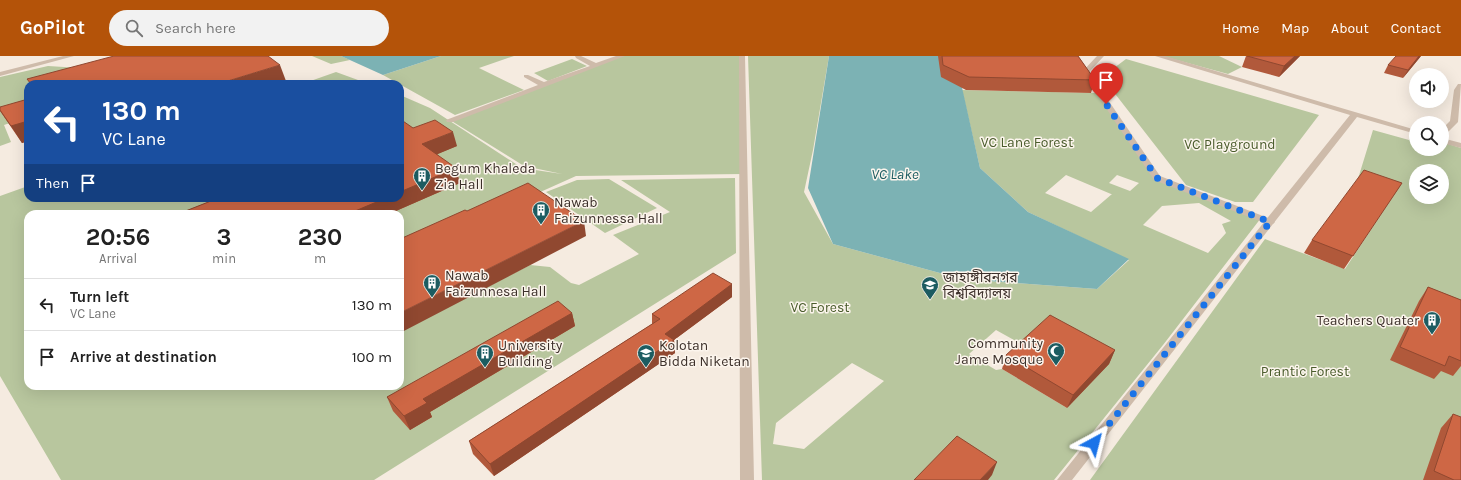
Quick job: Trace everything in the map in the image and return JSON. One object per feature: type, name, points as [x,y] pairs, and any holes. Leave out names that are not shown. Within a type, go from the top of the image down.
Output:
[{"type":"street","points":[[0,74],[71,56]]},
{"type":"street","points":[[450,120],[622,56]]},
{"type":"street","points":[[742,56],[748,480]]},
{"type":"street","points":[[1101,56],[1085,72],[1157,178],[1270,222]]},
{"type":"street","points":[[1158,56],[1409,130]]},
{"type":"street","points":[[578,57],[596,66]]},
{"type":"street","points":[[526,76],[544,85]]},
{"type":"street","points":[[1449,127],[1454,122],[1458,90],[1461,86]]},
{"type":"street","points":[[1064,480],[1355,114]]},
{"type":"street","points":[[1449,142],[1461,146]]},
{"type":"green space","points":[[312,56],[341,56],[350,60],[331,64]]},
{"type":"green space","points":[[441,56],[514,56],[479,68],[524,90],[455,115],[404,87],[404,80],[392,80],[383,75]]},
{"type":"green space","points":[[622,56],[742,56],[743,174],[576,176],[404,253],[404,210],[396,210],[462,180],[442,170],[404,135],[404,97],[430,108],[522,168],[562,174],[524,166],[450,120]]},
{"type":"green space","points":[[748,56],[829,56],[813,150],[804,192],[833,244],[962,279],[1097,289],[1129,260],[1028,212],[980,168],[962,90],[1098,93],[1157,178],[1261,218],[1163,345],[1054,480],[762,480]],"holes":[[[1066,175],[1112,194],[1091,212],[1045,193]],[[1117,175],[1139,183],[1130,191],[1109,183]],[[1199,203],[1231,221],[1222,224],[1226,233],[1208,253],[1143,225],[1162,206]],[[996,330],[1023,345],[1067,408],[1002,369],[996,370],[969,354]],[[852,363],[884,381],[804,449],[773,444],[776,423]]]},
{"type":"green space","points":[[1162,56],[1219,56],[1242,67],[1228,74]]},
{"type":"green space","points":[[572,59],[587,66],[548,81],[534,73]]},
{"type":"green space","name":"VC Playground","points":[[1126,59],[1319,115],[1253,202],[1235,202],[1186,185],[1102,77]]},
{"type":"green space","points":[[48,66],[80,68],[73,80],[24,80],[24,118],[4,125],[11,142],[0,146],[0,77]]},
{"type":"green space","points":[[336,72],[358,80],[313,80]]},
{"type":"green space","name":"Prantic Forest","points":[[1373,130],[1409,140],[1409,156],[1449,156],[1449,144],[1461,148],[1461,480],[1090,480],[1265,239],[1345,269],[1394,195],[1357,182]]},
{"type":"green space","points":[[735,178],[736,253],[374,480],[61,480],[0,376],[0,196],[24,187],[24,202],[212,202],[221,210],[24,210],[24,390],[404,390],[404,330],[530,265],[550,267],[571,283],[579,285],[639,254],[613,235],[670,212],[621,180]]},
{"type":"green space","points":[[609,179],[657,208],[605,233],[546,192],[577,180]]},
{"type":"water","points":[[341,56],[441,56],[383,75]]},
{"type":"water","name":"VC Lake","points":[[829,56],[955,56],[980,168],[1028,212],[1129,259],[1097,289],[962,279],[833,244],[808,188]]},
{"type":"building","points":[[114,56],[268,56],[280,65],[231,80],[27,79]]},
{"type":"building","points":[[942,56],[1078,56],[1095,80],[969,77],[943,65]]},
{"type":"building","points":[[1247,56],[1295,56],[1284,66]]},
{"type":"building","points":[[1396,56],[1419,56],[1408,70],[1388,65]]},
{"type":"building","points":[[24,100],[24,122],[11,126],[0,110],[0,107]]},
{"type":"building","points":[[435,120],[453,132],[422,144],[456,168],[404,190],[404,122],[413,128]]},
{"type":"building","points":[[1364,170],[1402,183],[1353,256],[1312,240]]},
{"type":"building","points":[[528,183],[584,221],[404,311],[404,237],[465,210],[467,211]]},
{"type":"building","points":[[208,202],[376,202],[358,210],[188,210]]},
{"type":"building","points":[[713,273],[732,284],[665,334],[674,340],[490,464],[469,441],[660,319],[652,314]]},
{"type":"building","name":"Teachers Quater","points":[[1428,287],[1461,300],[1461,361],[1449,356],[1445,366],[1400,347]]},
{"type":"building","points":[[558,301],[572,313],[423,399],[427,403],[404,416],[387,397],[399,390],[404,390],[404,387]]},
{"type":"building","name":"Community Jame Mosque","points":[[1050,315],[1115,350],[1073,395],[1006,355]]},
{"type":"building","points":[[1453,414],[1461,417],[1461,480],[1454,480],[1434,471]]},
{"type":"building","points":[[957,436],[997,462],[980,480],[914,480]]},
{"type":"place","name":"Begum Khaleda Zia Hall","points":[[422,191]]},
{"type":"place","name":"Nawab Faizunnessa Hall","points":[[541,225]]},
{"type":"place","name":"Nawab Faizunnesa Hall","points":[[432,298]]},
{"type":"place","name":"জাহাঙ্গীরনগর বিশ্ববিদ্যালয়","points":[[930,300]]},
{"type":"place","name":"Teachers Quater","points":[[1432,335]]},
{"type":"place","name":"Community Jame Mosque","points":[[1056,366]]},
{"type":"place","name":"University Building","points":[[485,368]]},
{"type":"place","name":"Kolotan Bidda Niketan","points":[[646,368]]},
{"type":"route","points":[[1094,443],[1270,222],[1157,178],[1106,104]]},
{"type":"park label","name":"VC Lane Forest","points":[[1027,142]]},
{"type":"park label","name":"VC Forest","points":[[820,307]]}]
